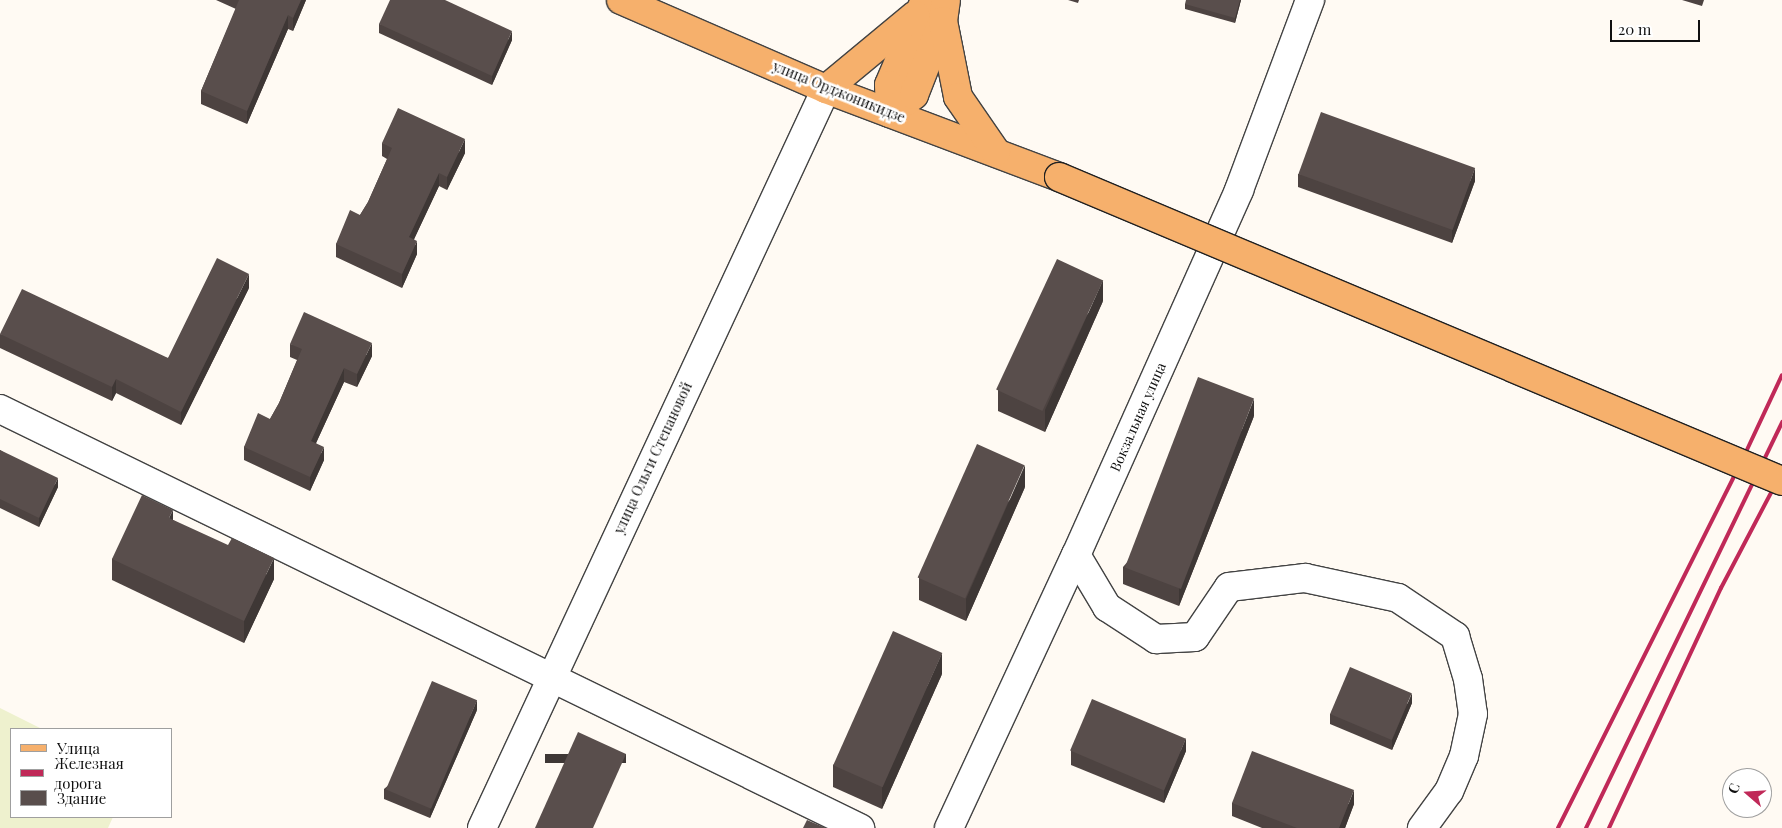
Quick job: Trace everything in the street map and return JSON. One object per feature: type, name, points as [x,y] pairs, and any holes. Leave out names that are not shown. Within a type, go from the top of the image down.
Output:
[{"type":"main road","name":"улица Орджоникидзе","points":[[621,0],[826,89],[1059,177],[1782,481]]},
{"type":"main road","points":[[826,89],[921,6]]},
{"type":"main road","points":[[890,114],[888,85],[921,6]]},
{"type":"main road","points":[[890,114],[914,95],[945,11]]},
{"type":"main road","points":[[945,11],[958,97],[996,152]]},
{"type":"street","name":"Вокзальная улица","points":[[949,828],[1076,555],[1239,190],[1310,0]]},
{"type":"street","name":"улица Ольги Степановой","points":[[482,828],[826,89]]},
{"type":"street","points":[[0,409],[860,828]]},
{"type":"street","points":[[1076,555],[1107,607],[1156,639],[1195,637],[1228,587],[1305,578],[1398,598],[1455,636],[1468,680],[1473,714],[1464,756],[1449,791],[1422,828]]},
{"type":"green space","points":[[0,708],[40,728],[10,728],[10,818],[113,818],[108,828],[0,828]]},
{"type":"building","points":[[239,0],[301,0],[293,18],[288,15],[247,111],[201,91]]},
{"type":"building","points":[[390,0],[445,0],[512,31],[492,76],[379,24]]},
{"type":"building","points":[[1186,0],[1240,0],[1235,18],[1185,4]]},
{"type":"building","points":[[398,108],[465,139],[447,177],[439,173],[409,237],[417,241],[402,274],[336,244],[350,210],[360,215],[368,202],[392,148],[382,143]]},
{"type":"building","points":[[1321,112],[1475,168],[1453,230],[1298,174]]},
{"type":"building","points":[[217,258],[249,274],[181,412],[116,379],[112,387],[0,334],[22,289],[168,358]]},
{"type":"building","points":[[1057,259],[1103,281],[1042,411],[996,390]]},
{"type":"building","points":[[304,312],[372,343],[357,374],[344,368],[311,441],[324,447],[310,477],[244,447],[258,413],[270,419],[279,403],[302,349],[290,344]]},
{"type":"building","points":[[1198,377],[1254,399],[1181,589],[1125,567]]},
{"type":"building","points":[[977,444],[1025,465],[965,599],[918,577]]},
{"type":"building","points":[[0,450],[58,478],[39,518],[0,499]]},
{"type":"building","points":[[142,495],[173,510],[169,518],[228,545],[232,538],[274,558],[244,621],[112,559]]},
{"type":"building","points":[[893,631],[942,653],[883,787],[833,765]]},
{"type":"building","points":[[1350,667],[1412,693],[1392,740],[1330,714]]},
{"type":"building","points":[[432,681],[477,700],[431,809],[386,790]]},
{"type":"building","points":[[1092,699],[1186,739],[1164,790],[1070,751]]},
{"type":"building","points":[[578,732],[626,754],[593,828],[535,828]]},
{"type":"building","points":[[1252,751],[1354,790],[1339,828],[1297,828],[1232,803]]},
{"type":"building","points":[[807,820],[826,828],[803,828]]},
{"type":"railway","points":[[1558,828],[1745,454],[1782,375]]},
{"type":"railway","points":[[1586,828],[1782,422]]},
{"type":"railway","points":[[1609,828],[1721,588],[1782,472]]}]
